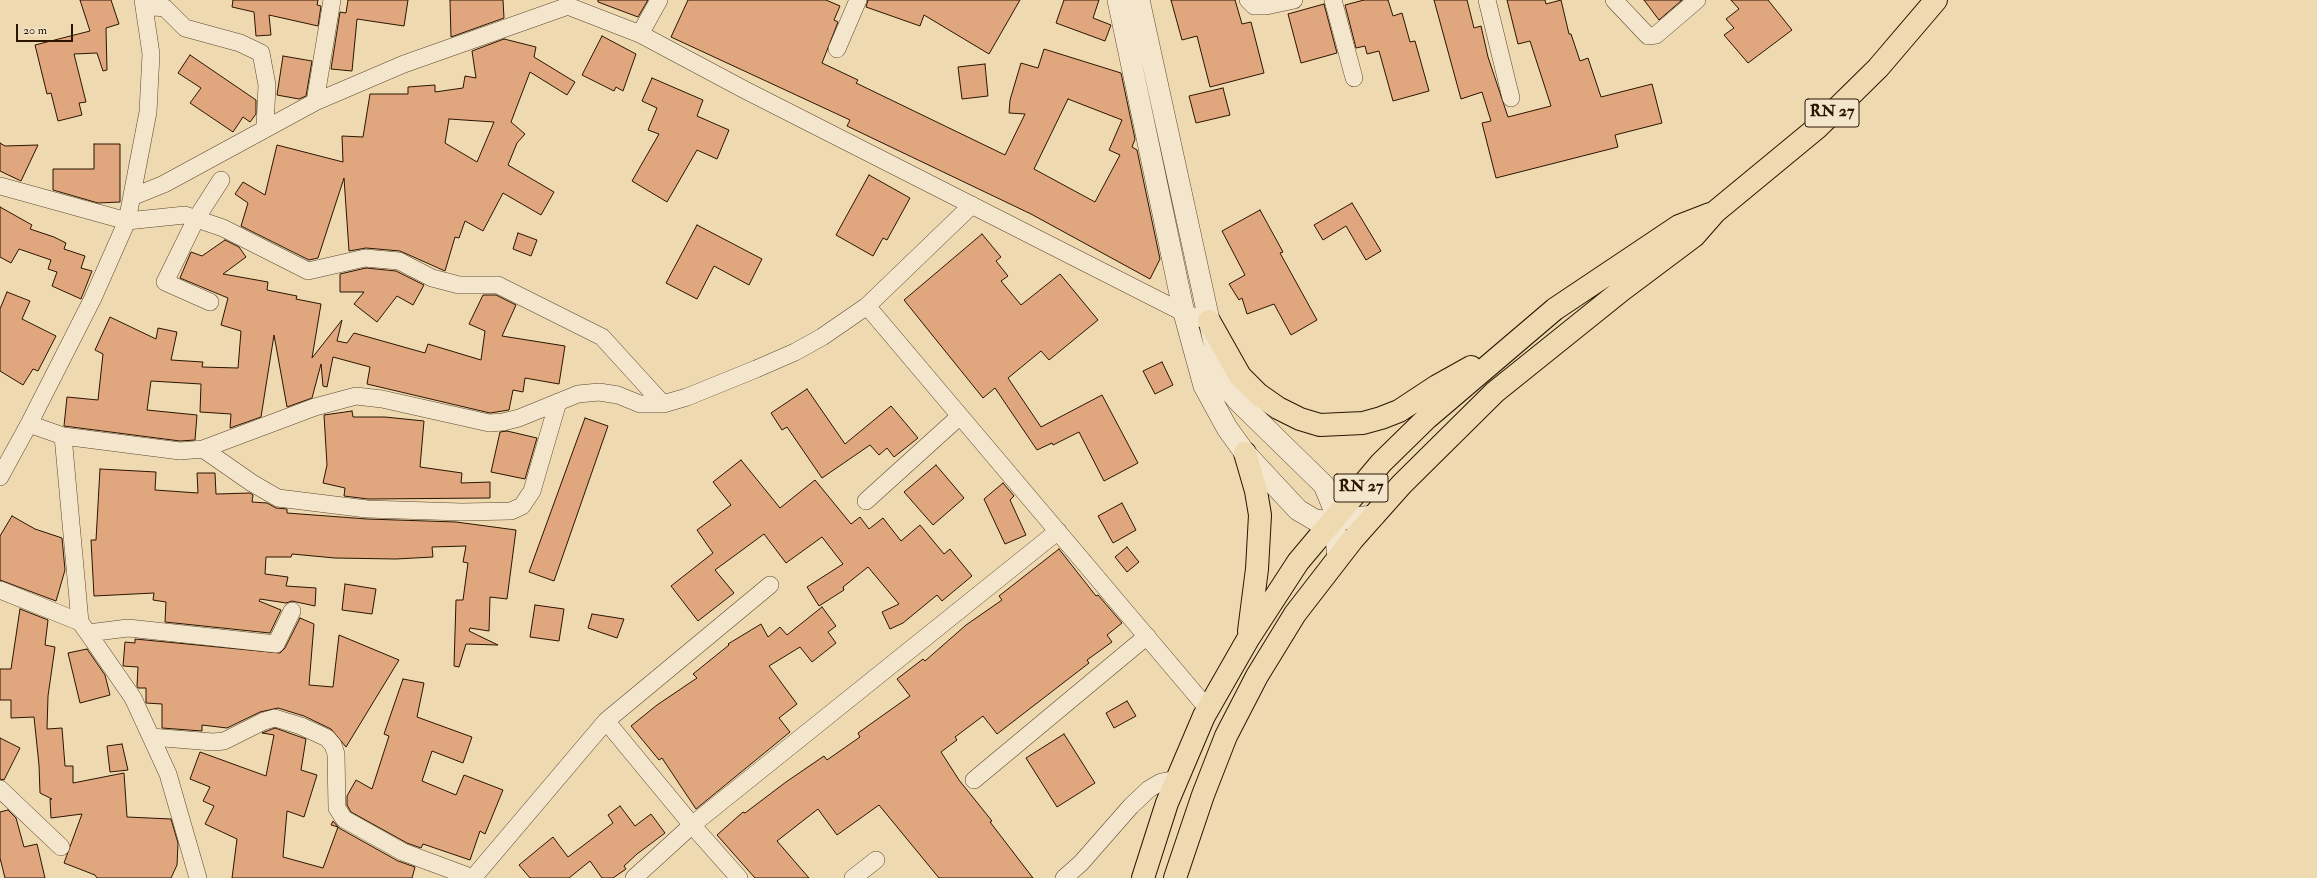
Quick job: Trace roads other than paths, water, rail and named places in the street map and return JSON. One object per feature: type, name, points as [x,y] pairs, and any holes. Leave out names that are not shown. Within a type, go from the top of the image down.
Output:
[{"type":"main road","name":"RN 27","points":[[1175,878],[1203,795],[1226,736],[1258,676],[1295,614],[1338,558],[1374,516],[1407,479],[1495,392],[1622,290],[1694,236],[1715,212],[1818,127],[1878,68],[1936,0]]},
{"type":"main road","name":"RN 27","points":[[1143,878],[1167,803],[1177,779],[1208,709],[1248,639],[1298,562],[1335,520],[1381,463],[1427,418],[1509,346],[1555,309],[1679,226],[1715,212]]},
{"type":"main road","points":[[1209,321],[1240,376],[1258,394],[1278,408],[1300,419],[1320,425],[1363,423],[1399,411],[1437,386],[1509,346]]},
{"type":"main road","points":[[1245,453],[1253,477],[1260,515],[1257,575],[1248,639]]},
{"type":"street","points":[[315,102],[332,0]]},
{"type":"street","points":[[640,34],[659,0]]},
{"type":"street","points":[[836,49],[858,0]]},
{"type":"street","points":[[1118,0],[1184,313],[1204,386],[1227,428],[1245,453],[1298,510],[1315,520],[1335,520],[1374,516]]},
{"type":"street","points":[[1139,0],[1220,370],[1228,389],[1239,402],[1324,485],[1331,498],[1335,520],[1338,558]]},
{"type":"street","points":[[1248,0],[1254,6],[1266,6],[1294,0]]},
{"type":"street","points":[[1333,0],[1354,78]]},
{"type":"street","points":[[1487,0],[1511,98]]},
{"type":"street","points":[[1614,0],[1648,36],[1656,35],[1698,0]]},
{"type":"street","points":[[0,477],[30,424],[93,298],[127,221],[148,112],[151,54],[144,3],[165,8],[185,28],[240,43],[261,53],[267,85],[264,128]]},
{"type":"street","points":[[132,197],[164,184],[264,128],[315,102],[404,64],[569,3],[640,34],[1184,313],[1209,321]]},
{"type":"street","points":[[210,302],[165,282],[196,219],[221,180]]},
{"type":"street","points":[[0,186],[127,221],[186,215],[223,228],[308,272],[365,258],[399,261],[432,278],[458,285],[498,285],[602,337],[663,404]]},
{"type":"street","points":[[30,424],[63,436],[180,451],[203,449],[315,407],[356,396],[382,399],[489,423],[503,422],[519,418],[578,394],[599,392],[618,395],[640,404],[663,404],[687,397],[795,352],[867,306],[972,205]]},
{"type":"street","points":[[867,306],[1208,709]]},
{"type":"street","points":[[203,449],[252,483],[278,498],[367,509],[462,512],[511,511],[522,506],[532,491],[558,402]]},
{"type":"street","points":[[866,501],[960,416]]},
{"type":"street","points":[[63,436],[84,628],[133,698],[168,774],[198,878]]},
{"type":"street","points":[[634,878],[692,825],[1058,531]]},
{"type":"street","points":[[151,737],[213,742],[224,741],[264,721],[275,718],[301,726],[327,738],[333,746],[336,754],[337,808],[344,819],[403,852],[473,878],[606,721],[770,585]]},
{"type":"street","points":[[0,590],[84,628],[128,628],[276,644],[292,611]]},
{"type":"street","points":[[974,780],[1147,636]]},
{"type":"street","points":[[606,721],[692,825],[739,878]]},
{"type":"street","points":[[1064,878],[1081,863],[1131,806],[1149,789],[1161,782],[1177,779]]},
{"type":"street","points":[[0,789],[61,847]]},
{"type":"street","points":[[853,878],[876,860]]}]
